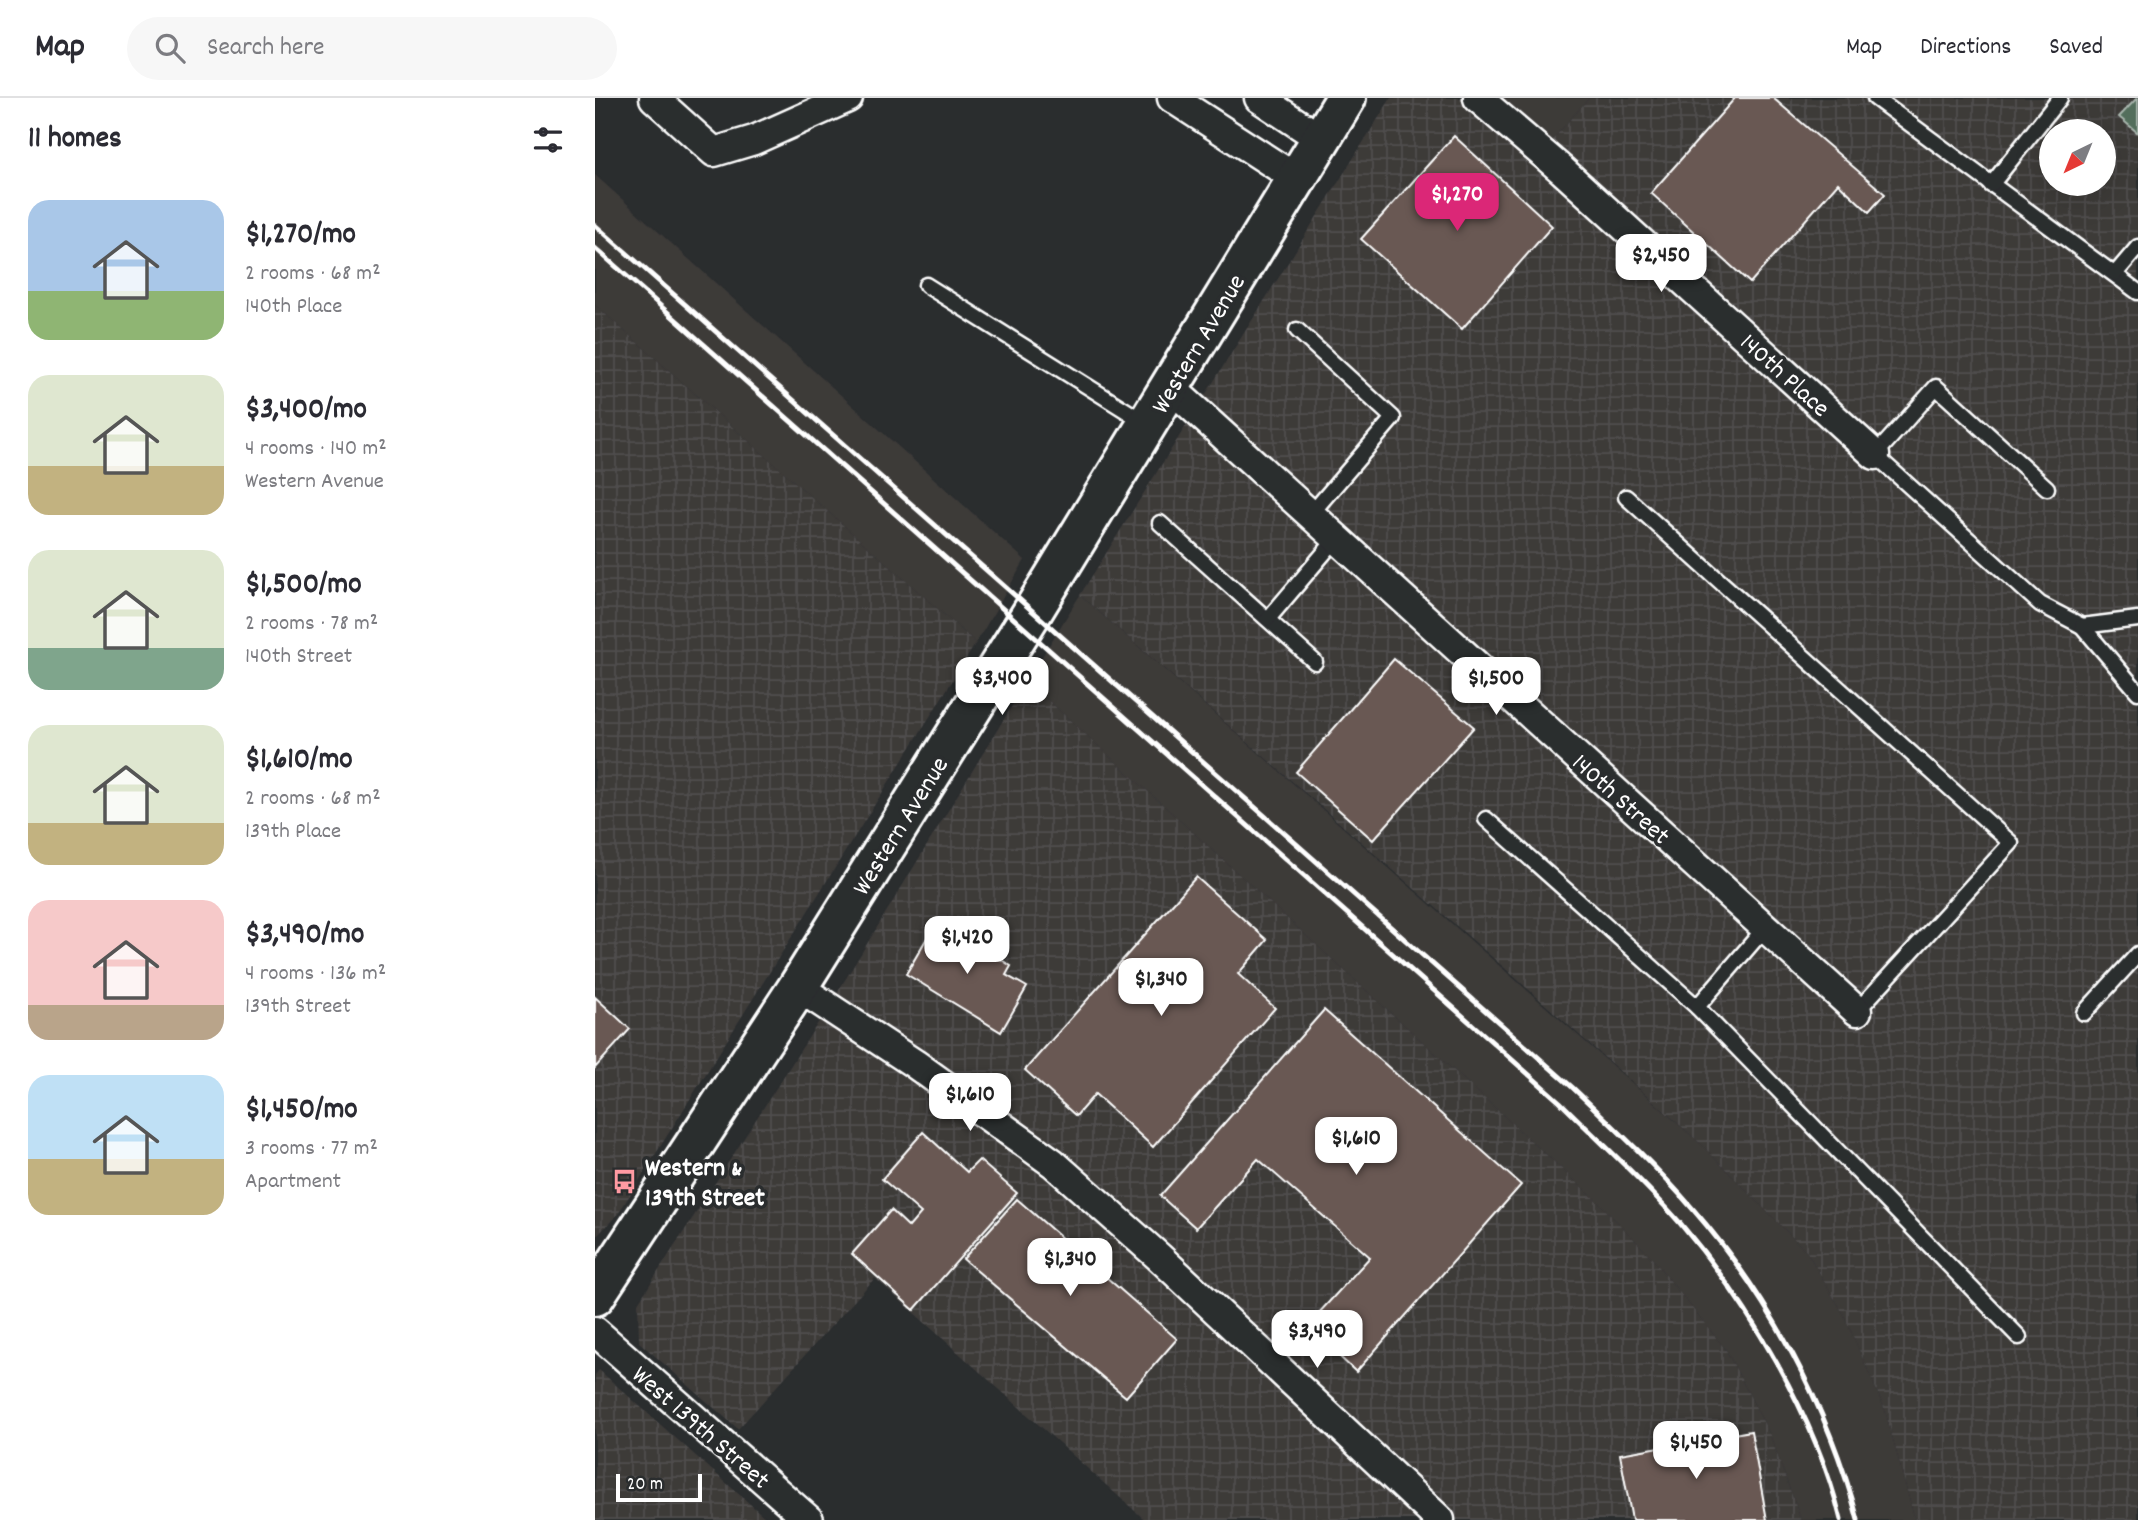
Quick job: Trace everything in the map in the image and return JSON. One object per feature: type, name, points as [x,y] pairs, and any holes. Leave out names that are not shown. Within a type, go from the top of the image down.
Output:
[{"type":"main road","name":"Western Avenue","points":[[595,1296],[798,987],[1346,98]]},
{"type":"street","points":[[654,98],[714,152],[754,140],[848,98]]},
{"type":"street","points":[[1172,98],[1297,178]]},
{"type":"street","points":[[1259,98],[1321,139]]},
{"type":"street","name":"140th Place","points":[[1479,98],[1572,179],[1874,455]]},
{"type":"street","name":"140th Street","points":[[1169,386],[1857,1012]]},
{"type":"street","points":[[798,987],[915,1064],[1053,1163],[1159,1256],[1440,1520]]},
{"type":"street","name":"West 139th Street","points":[[595,1331],[809,1520]]},
{"type":"lane","points":[[1875,98],[2138,292]]},
{"type":"lane","points":[[1991,185],[2060,98]]},
{"type":"lane","points":[[2115,274],[2138,247]]},
{"type":"lane","points":[[926,285],[1147,424]]},
{"type":"lane","points":[[1297,330],[1393,418],[1310,515]]},
{"type":"lane","points":[[2047,488],[1936,387],[1874,455],[2040,604],[2083,626],[2138,692]]},
{"type":"lane","points":[[1626,497],[2011,843],[1857,1012]]},
{"type":"lane","points":[[1160,523],[1315,662]]},
{"type":"lane","points":[[1268,619],[1336,539]]},
{"type":"lane","points":[[2083,626],[2138,619]]},
{"type":"lane","points":[[1486,819],[1697,1007],[2019,1337]]},
{"type":"lane","points":[[1697,1007],[1765,928]]},
{"type":"lane","points":[[2084,1013],[2138,954]]},
{"type":"shaded area","points":[[1391,98],[1495,98],[1548,145],[1589,98],[2137,98],[2120,117],[2138,133],[2138,1520],[1915,1520],[1885,1410],[1843,1313],[1807,1252],[1701,1144],[1080,595]]},
{"type":"shaded area","points":[[1495,98],[1589,98],[1548,145]]},
{"type":"shaded area","points":[[595,175],[1025,560],[976,643],[595,305]]},
{"type":"shaded area","points":[[595,305],[976,643],[618,1214],[595,1238]]},
{"type":"shaded area","points":[[1080,595],[1701,1144],[1807,1252],[1843,1313],[1885,1410],[1915,1520],[1801,1520],[1770,1435],[1726,1350],[1651,1257],[1598,1202],[1027,681]]},
{"type":"shaded area","points":[[1027,681],[1598,1202],[1651,1257],[1726,1350],[1770,1435],[1801,1520],[1145,1520],[875,1278],[738,1429],[639,1342],[638,1303],[834,998]]},
{"type":"shaded area","points":[[599,1370],[768,1520],[595,1520],[595,1375]]},
{"type":"green space","points":[[2138,98],[2138,133],[2119,117]]},
{"type":"building","points":[[1735,98],[1773,98],[1885,194],[1869,212],[1838,183],[1750,283],[1651,193]]},
{"type":"building","points":[[1454,136],[1552,226],[1462,329],[1361,239]]},
{"type":"building","points":[[1394,659],[1474,727],[1373,840],[1296,772]]},
{"type":"building","points":[[1196,877],[1267,940],[1238,974],[1275,1008],[1153,1147],[1095,1094],[1076,1116],[1025,1070]]},
{"type":"building","points":[[938,919],[1011,966],[1006,975],[1027,987],[1001,1032],[906,974]]},
{"type":"building","points":[[595,997],[630,1029],[595,1068]]},
{"type":"building","points":[[1324,1010],[1521,1185],[1356,1372],[1307,1326],[1370,1257],[1258,1159],[1196,1228],[1160,1196]]},
{"type":"building","points":[[923,1132],[967,1172],[979,1160],[1017,1193],[914,1310],[852,1254],[891,1210],[909,1227],[921,1213],[882,1179]]},
{"type":"building","points":[[1017,1199],[1177,1339],[1126,1397],[963,1259]]},
{"type":"building","points":[[1751,1431],[1767,1520],[1632,1520],[1620,1454]]},
{"type":"railway","points":[[595,225],[1572,1087],[1649,1161],[1720,1242],[1746,1278],[1793,1354],[1830,1436],[1858,1520]]},
{"type":"railway","points":[[595,248],[1560,1102],[1651,1192],[1705,1255],[1777,1363],[1815,1441],[1841,1520]]},
{"type":"place","name":"Western & 139th Street","points":[[625,1181]]}]
